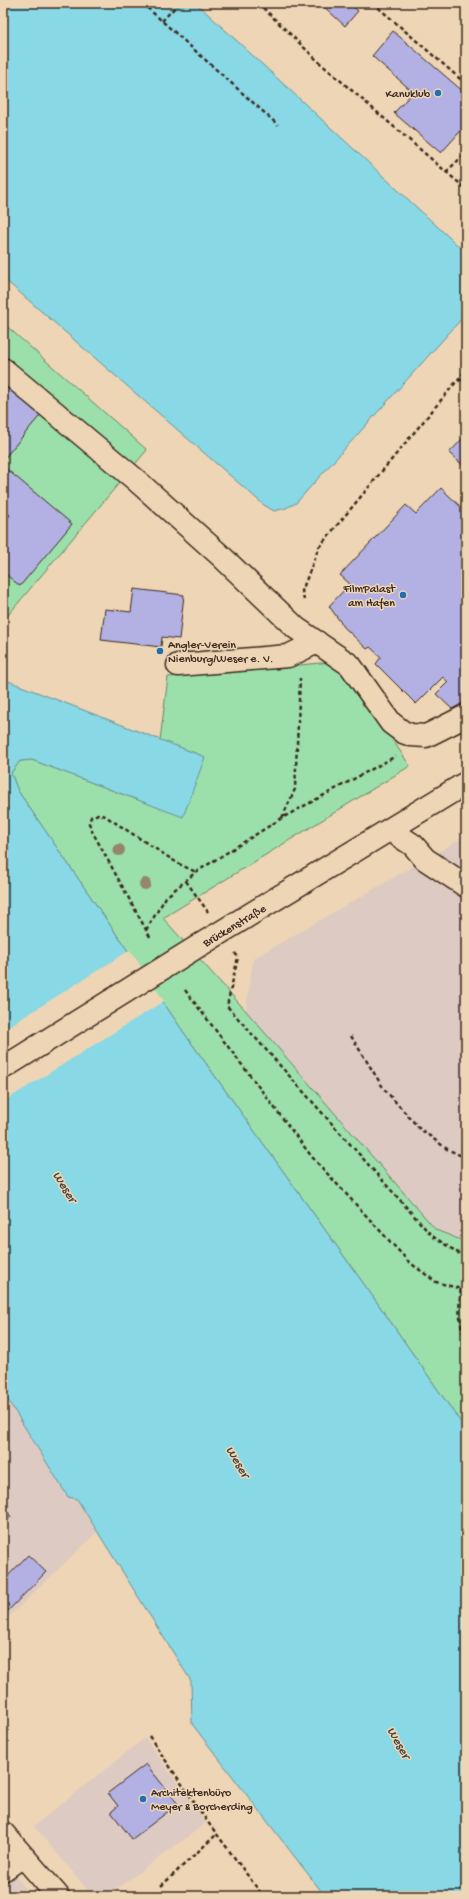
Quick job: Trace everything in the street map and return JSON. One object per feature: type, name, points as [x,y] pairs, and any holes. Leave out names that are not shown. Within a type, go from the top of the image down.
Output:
[{"type":"street","points":[[3,369],[136,480],[221,556],[296,628],[350,665],[391,723],[403,732],[411,735],[426,736],[466,716]]},
{"type":"street","points":[[178,665],[288,656],[318,642]]},
{"type":"street","name":"Brückenstraße","points":[[3,1068],[200,945],[466,783]]},
{"type":"street","points":[[390,830],[414,845],[425,859],[466,886]]},
{"type":"street","points":[[3,1833],[58,1896]]},
{"type":"street","points":[[3,1870],[23,1856]]},
{"type":"path","points":[[142,3],[278,125]]},
{"type":"path","points":[[162,21],[179,3]]},
{"type":"path","points":[[258,3],[320,62],[466,189]]},
{"type":"path","points":[[373,3],[466,84]]},
{"type":"path","points":[[446,172],[466,153]]},
{"type":"path","points":[[306,606],[302,591],[319,547],[466,370]]},
{"type":"path","points":[[457,381],[466,378]]},
{"type":"path","points":[[282,818],[295,789],[298,701],[302,664],[318,642]]},
{"type":"path","points":[[146,930],[166,897],[196,872],[282,818],[398,756],[411,735]]},
{"type":"path","points":[[150,937],[92,831],[90,823],[91,817],[98,814],[105,816],[179,864],[196,872]]},
{"type":"path","points":[[186,881],[207,910]]},
{"type":"path","points":[[238,957],[227,1006],[432,1236],[466,1258]]},
{"type":"path","points":[[185,990],[312,1157],[409,1262],[436,1282],[461,1289],[466,1287]]},
{"type":"path","points":[[351,1036],[384,1089],[419,1128],[447,1149],[466,1158]]},
{"type":"path","points":[[461,1289],[458,1306],[460,1324],[466,1341]]},
{"type":"path","points":[[149,1736],[217,1834],[263,1896]]},
{"type":"path","points":[[161,1886],[217,1834]]},
{"type":"shaded area","points":[[466,836],[466,1242],[436,1230],[246,1011],[253,959]]},
{"type":"shaded area","points":[[3,1393],[68,1497],[76,1499],[97,1532],[3,1622]]},
{"type":"shaded area","points":[[145,1738],[206,1823],[107,1896],[93,1896],[34,1826]]},
{"type":"shaded area","points":[[3,1863],[16,1877],[32,1896],[3,1896]]},
{"type":"green space","points":[[3,323],[147,450],[3,621]]},
{"type":"green space","points":[[332,662],[352,679],[410,766],[163,918],[246,1011],[436,1230],[466,1242],[466,1430],[376,1301],[187,1037],[18,791],[11,773],[20,761],[32,760],[130,797],[205,757],[160,740],[168,677]]},
{"type":"water","points":[[3,3],[196,3],[466,253],[466,314],[296,503],[286,508],[274,511],[264,505],[3,278]]},
{"type":"water","name":"Weser","points":[[3,679],[205,757],[183,817],[32,760],[20,761],[11,773],[18,791],[187,1037],[376,1301],[466,1430],[466,1896],[325,1896],[192,1724],[191,1681],[77,1499],[68,1497],[3,1392]]},
{"type":"pier","points":[[130,950],[164,1001],[3,1102],[3,1030]]},
{"type":"building","points":[[320,3],[349,3],[358,11],[345,26]]},
{"type":"building","name":"Kanuklub","points":[[393,31],[466,94],[466,125],[441,153],[394,113],[413,92],[372,56]]},
{"type":"building","points":[[3,380],[42,413],[3,460]]},
{"type":"building","points":[[466,435],[466,468],[449,453]]},
{"type":"building","points":[[3,466],[72,524],[20,586],[3,572],[3,524],[10,515],[3,509]]},
{"type":"building","name":"FilmPalast am Hafen","points":[[441,488],[466,512],[466,701],[452,709],[436,694],[448,682],[443,677],[416,704],[376,664],[381,657],[370,647],[367,649],[344,627],[329,606],[350,584],[340,575],[406,505],[416,514]]},
{"type":"building","points":[[134,589],[184,595],[179,639],[162,637],[161,647],[101,640],[105,609],[131,612]]},
{"type":"building","points":[[3,1505],[11,1517],[3,1523]]},
{"type":"building","points":[[28,1555],[46,1572],[3,1616],[3,1581]]},
{"type":"building","name":"Architektenbüro Meyer & Borcherding","points":[[146,1764],[178,1804],[132,1839],[111,1812],[118,1806],[108,1793]]},
{"type":"place","name":"Kanuklub","points":[[438,93]]},
{"type":"place","name":"FilmPalast am Hafen","points":[[403,595]]},
{"type":"place","name":"Angler-Verein Nienburg/Weser e. V.","points":[[160,651]]},
{"type":"place","name":"Architektenbüro Meyer & Borcherding","points":[[143,1799]]}]
